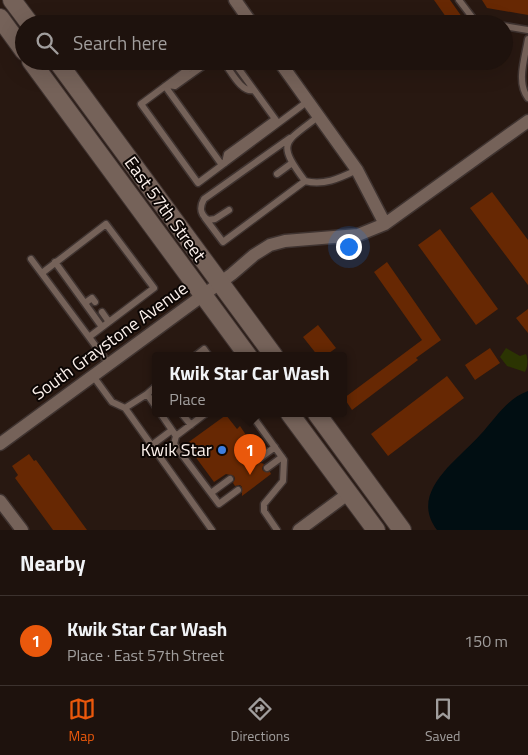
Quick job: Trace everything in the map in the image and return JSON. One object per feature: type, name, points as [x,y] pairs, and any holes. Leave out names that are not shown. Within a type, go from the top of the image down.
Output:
[{"type":"main road","points":[[12,0],[23,15]]},
{"type":"main road","points":[[0,18],[15,39]]},
{"type":"main road","name":"East 57th Street","points":[[38,70],[245,352]]},
{"type":"main road","name":"East 57th Street","points":[[64,70],[271,352]]},
{"type":"main road","points":[[292,417],[376,530]]},
{"type":"main road","points":[[319,417],[402,530]]},
{"type":"street","points":[[235,0],[245,15]]},
{"type":"street","points":[[286,70],[357,170],[385,224]]},
{"type":"street","name":"South Graystone Avenue","points":[[0,444],[270,245],[302,239],[358,235],[385,224],[528,121]]},
{"type":"street","points":[[298,530],[349,493]]},
{"type":"street","points":[[0,501],[22,530]]},
{"type":"lane","points":[[459,0],[470,15]]},
{"type":"lane","points":[[513,28],[528,30]]},
{"type":"lane","points":[[528,39],[522,83],[524,93],[528,98]]},
{"type":"lane","points":[[186,70],[141,104],[198,183],[276,121],[308,101]]},
{"type":"lane","points":[[166,85],[176,86],[198,70]]},
{"type":"lane","points":[[230,70],[245,90],[254,90]]},
{"type":"lane","points":[[240,70],[276,121]]},
{"type":"lane","points":[[166,85],[224,164]]},
{"type":"lane","points":[[305,181],[223,242],[200,211],[204,199],[319,116]]},
{"type":"lane","points":[[290,138],[286,150],[292,163],[305,181],[316,184],[338,179],[357,170]]},
{"type":"lane","points":[[277,174],[292,163]]},
{"type":"lane","points":[[205,218],[212,220],[229,210]]},
{"type":"lane","points":[[42,272],[106,224],[154,288],[89,337]]},
{"type":"lane","points":[[32,259],[109,364]]},
{"type":"lane","points":[[55,262],[102,327]]},
{"type":"lane","points":[[85,303],[92,298],[95,302]]},
{"type":"lane","points":[[102,312],[109,322]]},
{"type":"lane","points":[[93,376],[112,402],[125,408],[212,530]]},
{"type":"lane","points":[[125,408],[152,390]]},
{"type":"lane","points":[[147,394],[152,401]]},
{"type":"lane","points":[[163,417],[174,433],[174,444],[219,504],[238,490]]},
{"type":"lane","points":[[184,417],[191,425]]},
{"type":"lane","points":[[152,445],[191,425],[200,417]]},
{"type":"lane","points":[[253,417],[284,460],[283,481],[264,504],[264,511],[278,530]]},
{"type":"lane","points":[[260,458],[275,447]]},
{"type":"lane","points":[[267,468],[282,457]]},
{"type":"lane","points":[[211,493],[230,479]]},
{"type":"green space","points":[[506,348],[520,356],[526,354],[527,367],[525,372],[507,366],[500,357]]},
{"type":"shaded area","points":[[528,391],[528,530],[437,530],[430,516],[428,503],[432,490],[439,478],[507,404]]},
{"type":"building","points":[[434,0],[450,0],[461,15],[445,15]]},
{"type":"building","points":[[482,0],[528,0],[528,15],[487,8]]},
{"type":"building","points":[[492,192],[528,240],[528,285],[470,208]]},
{"type":"building","points":[[440,229],[498,309],[476,325],[418,245]]},
{"type":"building","points":[[387,262],[441,340],[416,358],[418,360],[352,410],[347,402],[347,396],[422,340],[374,272]]},
{"type":"building","points":[[528,309],[528,333],[516,318]]},
{"type":"building","points":[[318,325],[336,348],[330,352],[315,352],[303,337]]},
{"type":"building","points":[[490,348],[500,363],[475,380],[465,365]]},
{"type":"building","points":[[447,376],[464,398],[388,456],[371,434]]},
{"type":"building","name":"Kwik Star","points":[[223,417],[228,417],[237,429],[240,426],[246,435],[244,436],[257,454],[256,461],[264,464],[263,471],[270,472],[271,474],[242,496],[242,487],[240,485],[235,486],[233,483],[234,476],[226,474],[214,482],[186,444]]},
{"type":"building","points":[[29,454],[34,461],[36,460],[87,530],[53,530],[15,478],[18,475],[12,466]]},
{"type":"place","name":"Kwik Star","points":[[222,450]]},
{"type":"place","name":"Kwik Star Car Wash","points":[[250,475]]}]
